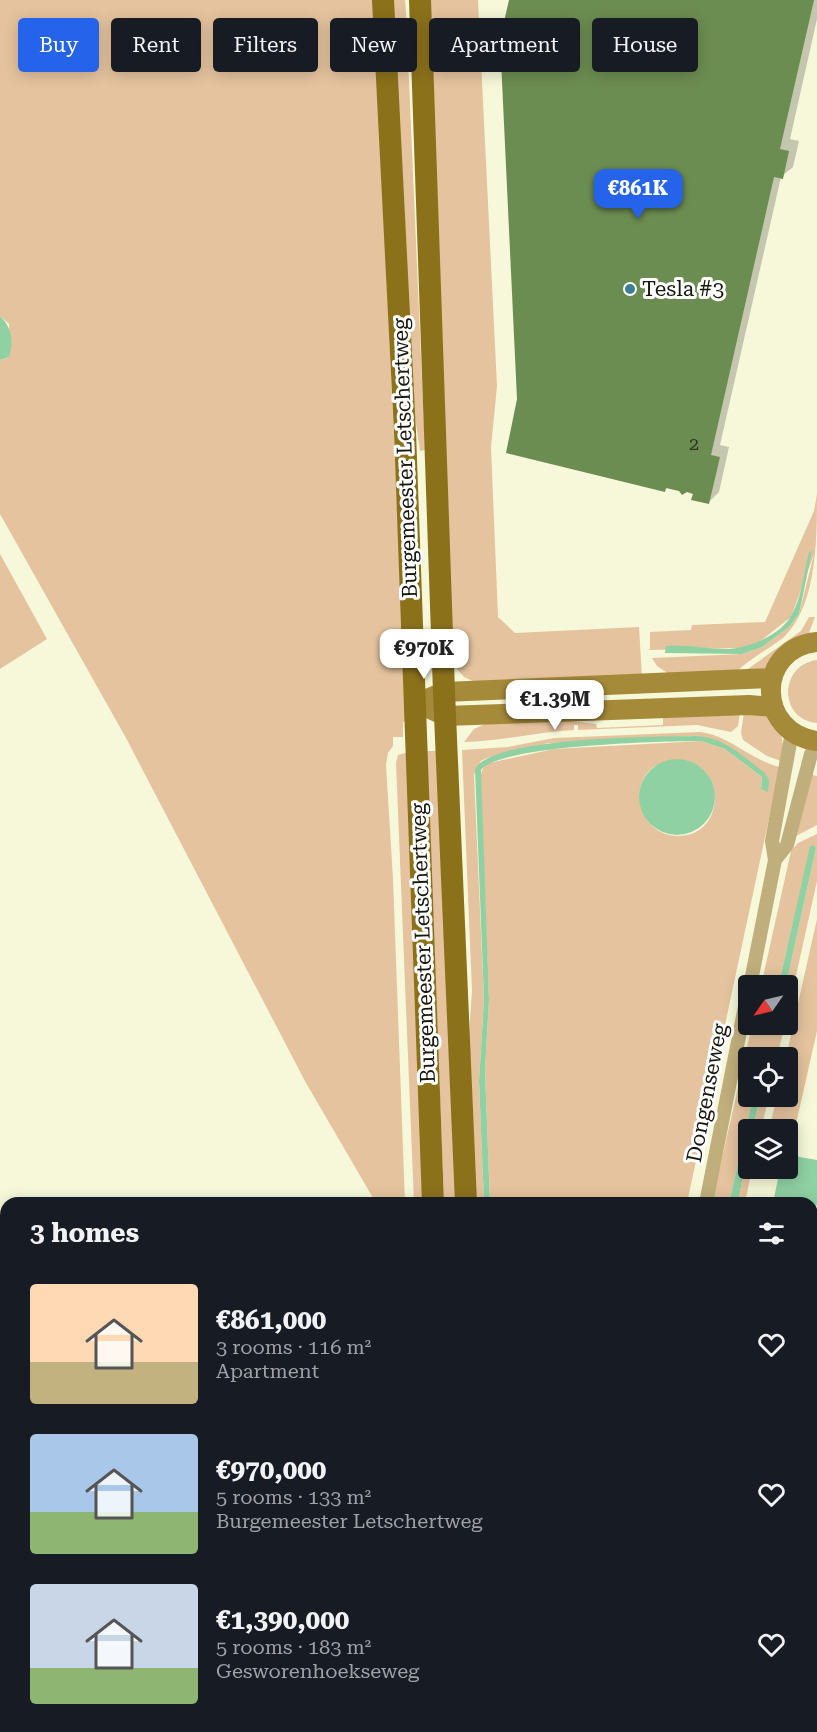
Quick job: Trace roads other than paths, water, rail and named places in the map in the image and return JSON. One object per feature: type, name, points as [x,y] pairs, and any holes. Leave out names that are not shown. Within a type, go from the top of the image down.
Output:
[{"type":"main road","name":"Burgemeester Letschertweg","points":[[383,0],[415,702],[434,1197]]},
{"type":"main road","name":"Burgemeester Letschertweg","points":[[420,0],[444,693],[466,1197]]},
{"type":"street","points":[[775,860],[787,845],[811,754],[817,742],[792,732],[780,721],[773,707],[770,688],[772,678],[786,655],[796,647],[817,642]]},
{"type":"street","points":[[415,702],[444,693],[772,678]]},
{"type":"street","points":[[415,702],[445,716],[749,705],[773,707]]},
{"type":"street","points":[[752,975],[775,860],[772,841],[792,732]]},
{"type":"street","name":"Dongenseweg","points":[[707,1197],[739,1035]]},
{"type":"place","name":"Tesla #3","points":[[630,289]]}]
